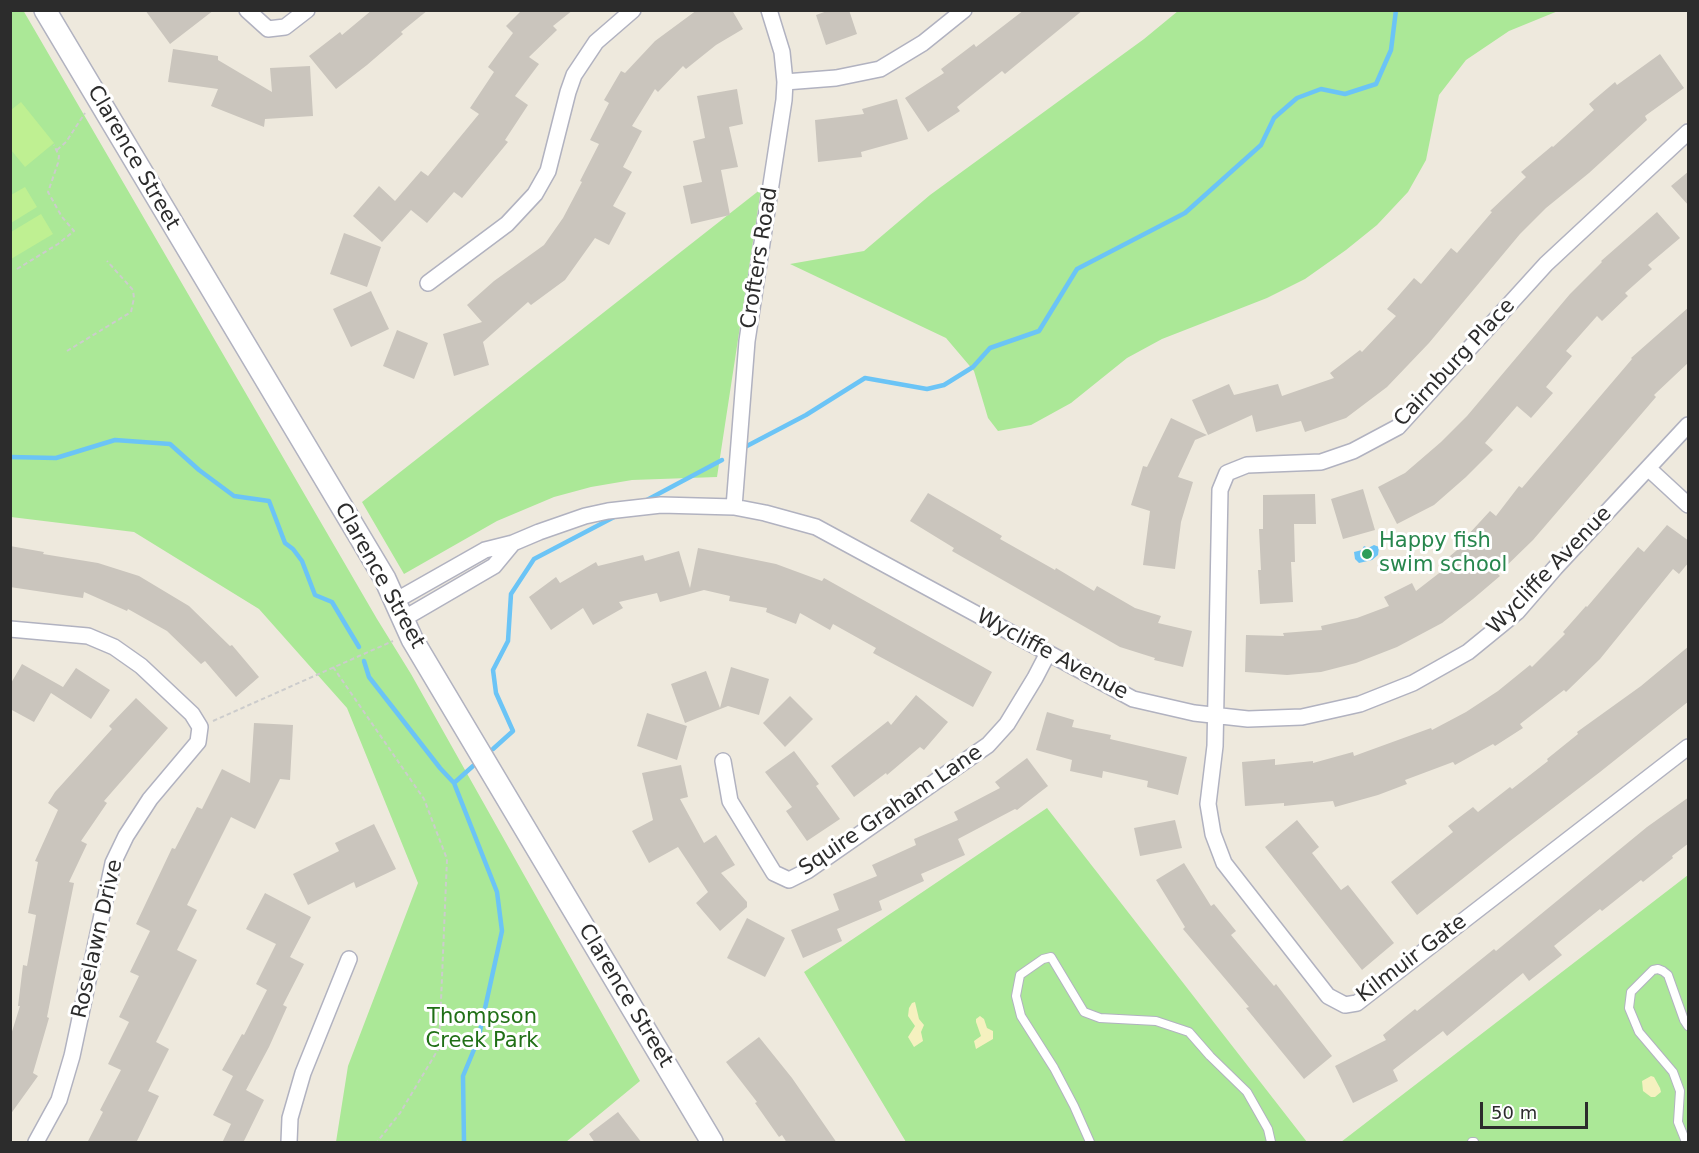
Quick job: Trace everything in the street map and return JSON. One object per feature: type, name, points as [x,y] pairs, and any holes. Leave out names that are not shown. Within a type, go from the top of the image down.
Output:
[{"type":"street","name":"Clarence Street","points":[[45,10],[385,579],[412,639],[712,1143]]},
{"type":"street","points":[[248,10],[268,29],[285,27],[307,10]]},
{"type":"street","points":[[428,283],[507,224],[535,194],[548,171],[567,92],[574,75],[596,42],[633,10]]},
{"type":"street","name":"Crofters Road","points":[[734,507],[747,341],[775,165],[785,82],[782,52],[769,10]]},
{"type":"street","points":[[785,82],[836,78],[880,69],[923,42],[964,10]]},
{"type":"street","name":"Cairnburg Place","points":[[1215,715],[1220,490],[1227,473],[1247,465],[1321,462],[1353,451],[1398,427],[1546,264],[1689,132]]},
{"type":"street","name":"Wycliffe Avenue","points":[[399,610],[494,566],[513,543],[562,523],[608,511],[661,505],[734,507],[816,527],[1133,699],[1194,713],[1248,719],[1302,717],[1360,704],[1413,683],[1468,652],[1517,612],[1555,568],[1689,425]]},
{"type":"street","points":[[1649,469],[1689,505]]},
{"type":"street","points":[[10,629],[88,636],[114,647],[141,666],[192,714],[200,727]]},
{"type":"street","name":"Squire Graham Lane","points":[[723,761],[730,801],[774,873],[789,880],[817,865],[988,745],[1008,724],[1048,653]]},
{"type":"street","name":"Kilmuir Gate","points":[[1215,715],[1215,746],[1208,804],[1213,834],[1224,863],[1328,996],[1345,1005],[1357,1003],[1689,747]]},
{"type":"street","name":"Roselawn Drive","points":[[36,1143],[59,1100],[72,1056],[113,863],[126,836],[150,799],[198,742],[200,727]]},
{"type":"street","points":[[289,1143],[290,1118],[303,1073],[349,959]]},
{"type":"lane","points":[[1090,1143],[1054,1068],[1021,1016],[1016,996],[1020,975],[1052,957],[1084,1012],[1100,1018],[1156,1021],[1190,1032],[1210,1056],[1247,1092],[1261,1114],[1271,1143]]},
{"type":"lane","points":[[1686,1143],[1678,1122],[1680,1091],[1673,1072],[1639,1032],[1629,1008],[1631,992],[1653,970],[1662,971],[1668,975],[1684,1020],[1689,1026]]},
{"type":"path","points":[[57,150],[66,142],[85,113]]},
{"type":"path","points":[[17,269],[58,244],[74,231],[62,217],[48,192],[58,163],[57,150],[54,145]]},
{"type":"path","points":[[66,351],[131,312],[133,290],[107,261]]},
{"type":"path","points":[[200,727],[393,641]]},
{"type":"path","points":[[333,667],[424,800],[447,859],[439,1048],[400,1113],[377,1143]]},
{"type":"green space","name":"Thompson Creek Park","points":[[23,10],[411,674],[640,1081],[566,1142],[336,1142],[348,1066],[418,883],[347,708],[259,609],[134,532],[11,517],[10,11]]},
{"type":"green space","points":[[1178,11],[1558,11],[1509,31],[1466,60],[1439,95],[1426,160],[1408,192],[1377,225],[1346,250],[1305,279],[1267,298],[1162,339],[1127,358],[1071,403],[1031,425],[998,431],[988,418],[974,371],[946,338],[790,264],[864,251],[930,195],[1144,39]]},
{"type":"green space","points":[[21,102],[54,143],[25,167],[11,150],[11,110]]},
{"type":"green space","points":[[25,187],[37,207],[11,223],[11,195]]},
{"type":"green space","points":[[761,189],[717,477],[632,480],[591,487],[554,497],[497,521],[404,574],[362,502]]},
{"type":"green space","points":[[41,214],[53,234],[11,259],[11,232]]},
{"type":"green space","points":[[1047,808],[1307,1142],[906,1142],[804,972]]},
{"type":"green space","points":[[1688,875],[1688,1142],[1341,1142]]},
{"type":"sand","points":[[915,1002],[919,1019],[924,1025],[921,1032],[923,1041],[914,1047],[908,1037],[915,1026],[908,1016],[909,1008]]},
{"type":"sand","points":[[980,1016],[984,1019],[987,1028],[993,1031],[993,1039],[976,1049],[974,1041],[981,1036],[976,1019]]},
{"type":"sand","points":[[1651,1076],[1654,1077],[1661,1092],[1655,1097],[1643,1091],[1642,1081]]},
{"type":"water","name":"Happy fish swim school","points":[[1374,545],[1379,547],[1378,555],[1372,560],[1359,563],[1355,559],[1354,552],[1362,550],[1364,546],[1368,548]]},
{"type":"building","points":[[145,10],[214,10],[170,44]]},
{"type":"building","points":[[372,10],[428,10],[367,65],[336,89],[309,56],[340,32],[342,35]]},
{"type":"building","points":[[522,10],[573,10],[553,26],[557,30],[529,57],[539,64],[515,96],[528,105],[505,140],[508,142],[462,198],[454,192],[427,223],[411,210],[382,242],[353,216],[379,186],[395,201],[421,171],[428,176],[479,114],[470,108],[494,72],[488,67],[513,33],[506,26]]},
{"type":"building","points":[[697,10],[732,10],[743,29],[716,45],[686,69],[683,66],[658,92],[655,89],[632,126],[642,131],[623,167],[632,172],[613,206],[626,213],[609,245],[595,238],[565,280],[531,305],[528,302],[483,342],[489,365],[454,376],[443,334],[482,322],[467,305],[494,281],[544,245],[563,218],[599,144],[590,140],[609,103],[604,100],[621,71],[625,73],[655,41]]},
{"type":"building","points":[[830,10],[849,10],[857,34],[826,45],[816,15]]},
{"type":"building","points":[[1024,10],[1083,10],[1005,74],[1002,71],[957,107],[960,111],[928,132],[905,98],[944,73],[941,69],[974,44],[976,47]]},
{"type":"building","points":[[173,49],[218,56],[218,60],[272,92],[270,68],[310,66],[313,116],[265,119],[264,127],[211,106],[218,89],[168,82]]},
{"type":"building","points":[[1660,54],[1684,88],[1645,116],[1647,120],[1589,173],[1546,208],[1520,234],[1429,343],[1387,387],[1346,418],[1305,432],[1301,421],[1256,432],[1252,415],[1208,435],[1192,400],[1229,384],[1234,395],[1278,384],[1282,396],[1334,378],[1330,373],[1360,350],[1362,352],[1396,316],[1387,309],[1414,278],[1421,284],[1451,248],[1457,253],[1492,212],[1490,211],[1526,177],[1521,172],[1594,110],[1589,104],[1615,82],[1617,85]]},
{"type":"building","points":[[737,89],[743,124],[729,127],[738,167],[721,170],[730,215],[691,224],[683,186],[702,182],[693,141],[705,138],[697,96]]},
{"type":"building","points":[[897,99],[908,139],[861,152],[862,157],[818,162],[815,120],[864,114],[862,109]]},
{"type":"building","points":[[1689,171],[1689,206],[1671,186]]},
{"type":"building","points":[[1657,212],[1680,238],[1648,265],[1652,269],[1625,293],[1628,296],[1602,321],[1597,316],[1566,351],[1572,356],[1546,387],[1553,393],[1531,418],[1517,406],[1485,443],[1493,450],[1466,477],[1434,505],[1397,524],[1378,487],[1405,473],[1441,442],[1467,416],[1570,294],[1601,261]]},
{"type":"building","points":[[344,233],[381,247],[367,287],[330,274]]},
{"type":"building","points":[[371,291],[389,329],[351,347],[333,309]]},
{"type":"building","points":[[1689,307],[1689,362],[1654,395],[1656,397],[1533,540],[1498,574],[1500,576],[1473,599],[1442,623],[1397,647],[1356,663],[1321,672],[1287,675],[1245,672],[1246,635],[1284,636],[1283,633],[1322,630],[1321,626],[1357,618],[1389,606],[1384,597],[1412,583],[1416,591],[1447,567],[1443,562],[1470,539],[1467,536],[1490,511],[1496,516],[1519,486],[1522,488],[1631,358]]},
{"type":"building","points":[[397,330],[428,343],[414,379],[383,366]]},
{"type":"building","points":[[1171,418],[1207,435],[1195,440],[1178,477],[1193,482],[1181,522],[1175,569],[1143,565],[1150,511],[1131,505],[1143,466],[1147,467]]},
{"type":"building","points":[[1363,489],[1375,530],[1343,539],[1331,499]]},
{"type":"building","points":[[928,493],[1002,536],[1000,539],[1094,591],[1097,586],[1135,608],[1161,616],[1158,623],[1192,631],[1183,667],[1154,660],[1155,658],[1120,647],[952,551],[954,548],[910,521]]},
{"type":"building","points":[[1315,494],[1316,524],[1294,524],[1295,562],[1291,562],[1293,602],[1260,604],[1259,529],[1263,529],[1263,495]]},
{"type":"building","points":[[1667,525],[1689,541],[1689,562],[1679,574],[1673,569],[1600,659],[1566,692],[1564,690],[1520,724],[1523,728],[1495,746],[1493,744],[1455,765],[1453,762],[1405,780],[1407,784],[1378,795],[1335,807],[1333,801],[1284,806],[1284,803],[1245,806],[1242,762],[1275,759],[1275,765],[1313,761],[1313,763],[1353,752],[1354,756],[1431,728],[1432,730],[1466,712],[1498,691],[1530,665],[1532,667],[1565,634],[1563,632],[1638,547],[1644,552]]},
{"type":"building","points":[[10,546],[98,563],[139,576],[189,606],[230,646],[232,645],[259,677],[236,697],[205,661],[201,664],[167,631],[128,609],[127,611],[84,592],[83,598],[10,587]]},
{"type":"building","points":[[698,548],[776,564],[822,581],[824,578],[992,672],[973,707],[873,653],[876,648],[833,624],[830,630],[800,613],[796,624],[766,612],[767,608],[729,601],[730,596],[704,590],[660,602],[657,593],[619,602],[623,608],[593,625],[583,608],[551,630],[529,597],[556,577],[560,583],[596,562],[598,566],[643,555],[645,561],[679,551],[690,588]]},
{"type":"building","points":[[1689,646],[1689,701],[1417,915],[1391,882],[1453,832],[1448,826],[1473,807],[1478,812],[1510,787],[1512,789],[1548,761],[1547,759],[1578,734],[1577,732],[1641,686]]},
{"type":"building","points":[[22,664],[63,687],[76,668],[110,690],[91,719],[51,693],[34,722],[10,709],[10,685]]},
{"type":"building","points":[[731,667],[769,679],[759,715],[728,706],[685,723],[671,684],[706,671],[720,708]]},
{"type":"building","points":[[916,695],[948,722],[924,750],[920,747],[887,775],[886,773],[854,797],[831,766],[888,721],[891,725]]},
{"type":"building","points":[[790,696],[813,719],[785,747],[763,723]]},
{"type":"building","points":[[136,698],[168,728],[104,801],[107,803],[81,841],[87,844],[69,882],[74,883],[47,1017],[49,1018],[33,1073],[38,1076],[10,1115],[10,1038],[20,1006],[18,1006],[23,965],[27,966],[36,915],[28,913],[38,862],[35,861],[58,810],[48,803],[55,792],[112,729],[109,726]]},
{"type":"building","points":[[1047,712],[1074,720],[1072,727],[1111,735],[1110,739],[1187,757],[1178,795],[1147,787],[1148,781],[1103,771],[1102,778],[1070,771],[1072,760],[1036,750]]},
{"type":"building","points":[[647,713],[687,726],[677,760],[637,746]]},
{"type":"building","points":[[254,723],[293,725],[290,780],[280,779],[255,829],[231,817],[187,905],[197,910],[177,950],[197,960],[156,1042],[169,1049],[148,1091],[159,1096],[136,1143],[87,1143],[103,1112],[100,1110],[121,1070],[108,1064],[129,1022],[119,1017],[139,976],[130,972],[150,931],[136,924],[172,848],[175,849],[197,807],[202,809],[222,769],[250,783]]},
{"type":"building","points":[[794,751],[819,784],[816,786],[840,819],[807,841],[786,811],[792,807],[765,772]]},
{"type":"building","points":[[1027,758],[1048,786],[1017,810],[958,839],[965,855],[921,874],[924,881],[879,901],[882,910],[837,929],[842,941],[803,958],[791,930],[839,910],[833,894],[877,876],[872,865],[916,845],[914,839],[958,820],[954,812],[1000,788],[995,782]]},
{"type":"building","points":[[681,765],[688,797],[680,799],[704,843],[716,835],[735,865],[721,873],[747,902],[747,907],[720,931],[696,903],[708,892],[678,847],[649,863],[632,831],[653,820],[642,773]]},
{"type":"building","points":[[1689,797],[1689,843],[1672,856],[1673,858],[1602,911],[1600,909],[1554,946],[1562,955],[1529,981],[1523,973],[1447,1036],[1443,1031],[1393,1070],[1398,1081],[1353,1103],[1335,1066],[1386,1040],[1383,1035],[1415,1009],[1417,1011],[1494,949],[1496,951],[1647,827]]},
{"type":"building","points":[[1175,820],[1182,848],[1140,856],[1134,828]]},
{"type":"building","points":[[1297,820],[1319,847],[1312,853],[1341,890],[1348,885],[1394,943],[1362,970],[1265,847]]},
{"type":"building","points":[[374,824],[396,869],[356,888],[354,882],[308,905],[293,874],[339,851],[335,843]]},
{"type":"building","points":[[1184,863],[1211,906],[1214,904],[1236,931],[1231,935],[1274,986],[1276,984],[1332,1056],[1304,1079],[1246,1008],[1249,1007],[1183,929],[1185,927],[1156,880]]},
{"type":"building","points":[[265,893],[311,917],[290,957],[304,964],[283,1005],[287,1007],[269,1047],[246,1090],[264,1100],[243,1143],[222,1143],[231,1124],[213,1115],[233,1076],[222,1070],[242,1034],[244,1035],[267,990],[256,984],[276,944],[246,929]]},
{"type":"building","points":[[747,918],[785,938],[765,977],[727,958]]},
{"type":"building","points":[[759,1037],[792,1078],[837,1143],[787,1143],[782,1135],[779,1137],[755,1103],[757,1102],[726,1062]]},
{"type":"building","points":[[618,1112],[642,1143],[595,1143],[589,1134]]},
{"type":"waterway","points":[[745,447],[806,415],[865,378],[927,389],[944,385],[973,367],[990,348],[1039,331],[1077,269],[1185,213],[1261,145],[1274,118],[1297,98],[1321,89],[1345,94],[1376,84],[1391,50],[1396,10]]},
{"type":"waterway","points":[[10,457],[56,458],[115,440],[170,444],[199,470],[234,496],[269,501],[285,543],[302,561],[315,595],[332,602],[359,647]]},
{"type":"waterway","points":[[645,501],[722,460]]},
{"type":"waterway","points":[[493,749],[513,731],[496,693],[493,670],[508,641],[511,594],[534,559],[616,516]]},
{"type":"waterway","points":[[364,661],[369,677],[454,783],[497,892],[502,931],[478,1040],[463,1076],[464,1142]]},
{"type":"waterway","points":[[454,783],[473,766]]},
{"type":"place","name":"Happy fish swim school","points":[[1367,554]]}]
